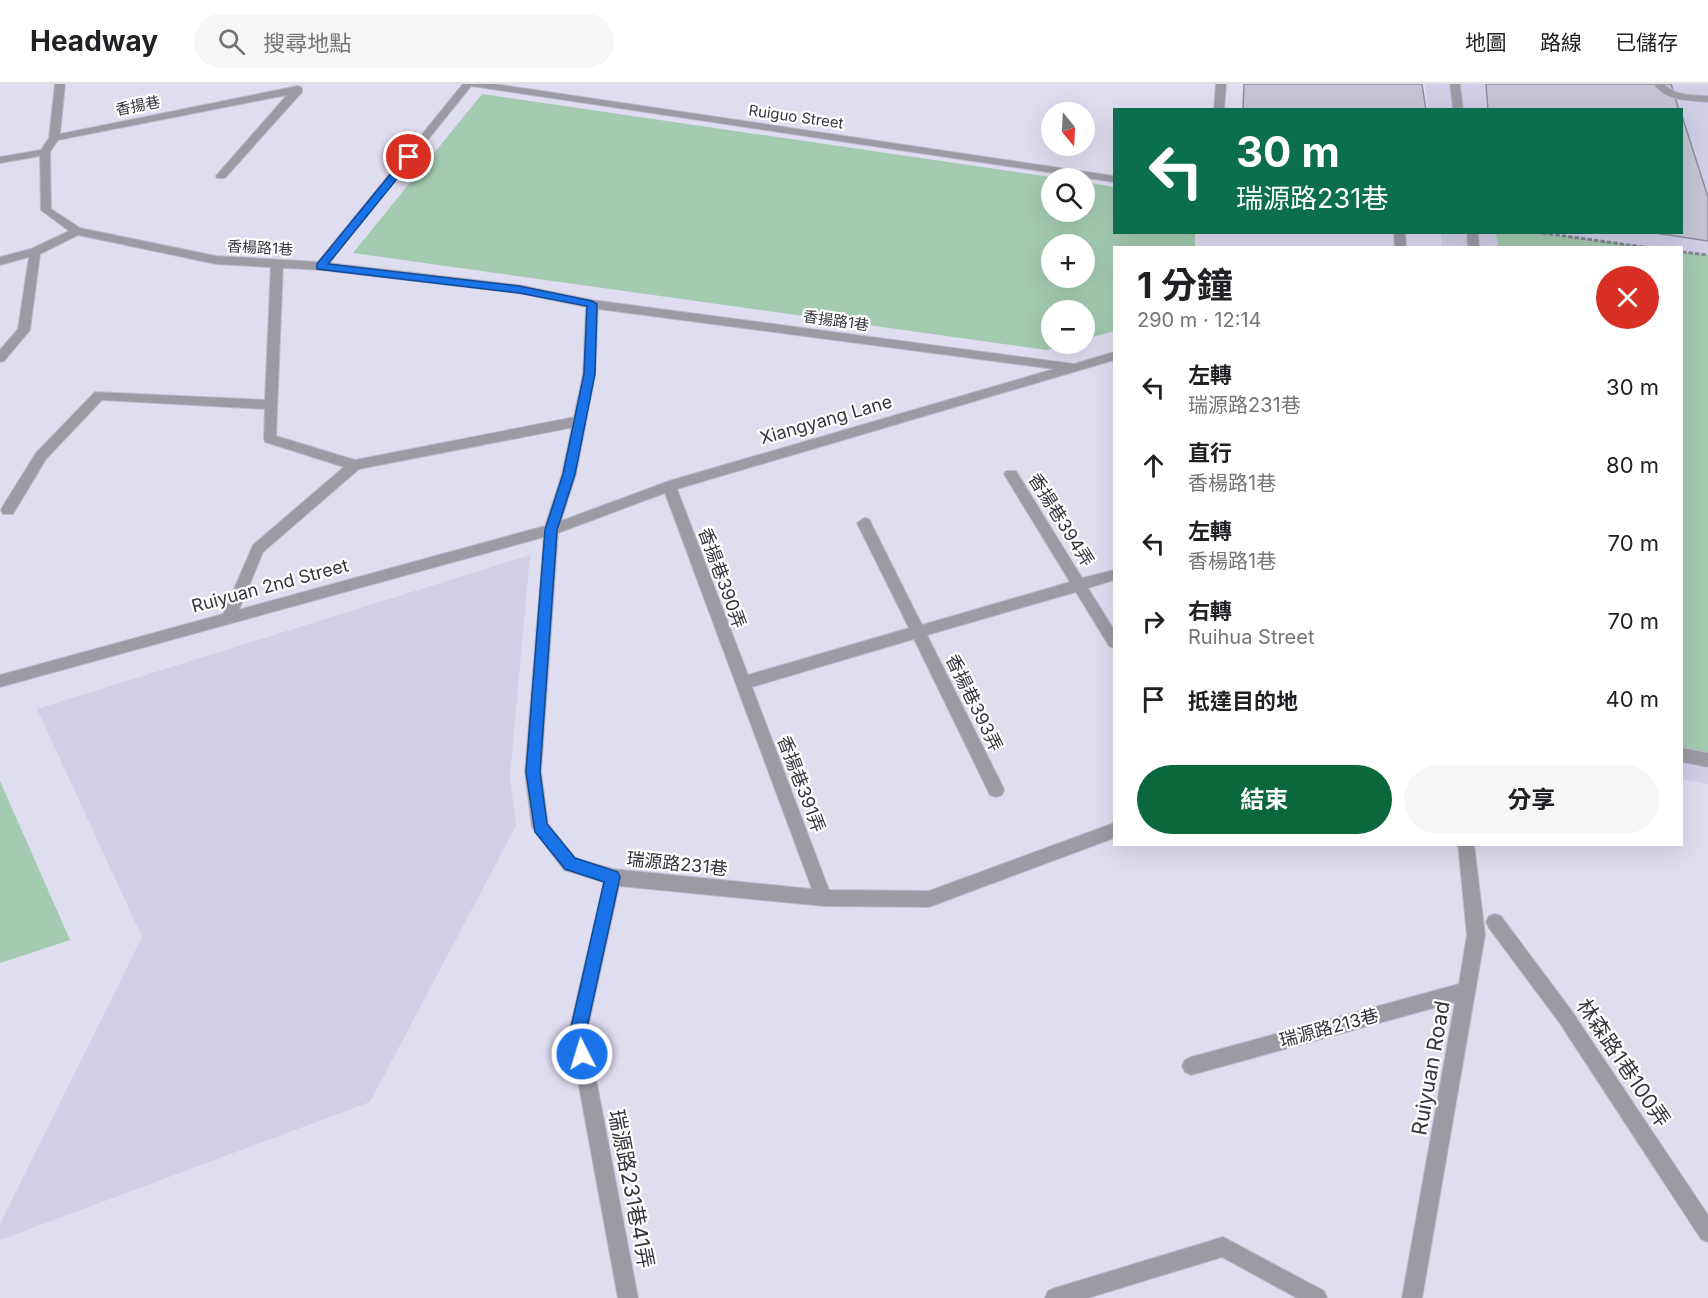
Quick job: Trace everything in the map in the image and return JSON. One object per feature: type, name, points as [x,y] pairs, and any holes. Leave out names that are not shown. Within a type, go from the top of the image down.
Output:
[{"type":"street","points":[[0,160],[45,152],[54,138],[60,84]]},
{"type":"street","points":[[321,266],[468,84]]},
{"type":"street","name":"Ruiguo Street","points":[[474,84],[1113,179]]},
{"type":"street","points":[[1219,108],[1221,84]]},
{"type":"street","points":[[1455,84],[1458,108]]},
{"type":"street","points":[[1659,84],[1661,89],[1668,93],[1708,99]]},
{"type":"street","name":"香揚巷","points":[[54,138],[298,87]]},
{"type":"street","name":"香揚巷","points":[[221,176],[298,87]]},
{"type":"street","name":"香楊路1巷","points":[[45,152],[46,210],[77,231],[216,260],[321,266],[519,289],[592,304]]},
{"type":"street","points":[[0,261],[35,252],[77,231]]},
{"type":"street","points":[[0,358],[24,330],[35,252]]},
{"type":"street","points":[[277,264],[270,439],[356,465],[580,420]]},
{"type":"street","points":[[551,530],[569,474],[589,374],[592,304]]},
{"type":"street","name":"香揚路1巷","points":[[592,304],[1076,368]]},
{"type":"street","name":"Xiangyang Lane","points":[[551,530],[669,486],[1113,356]]},
{"type":"street","points":[[8,510],[41,456],[99,395],[271,405]]},
{"type":"street","points":[[229,618],[258,549],[356,465]]},
{"type":"street","name":"香揚巷394弄","points":[[1011,474],[1113,640]]},
{"type":"street","name":"香揚巷390弄","points":[[669,486],[742,683]]},
{"type":"street","name":"香揚巷393弄","points":[[864,523],[996,790]]},
{"type":"street","name":"Ruiyuan 2nd Street","points":[[0,681],[551,530]]},
{"type":"street","name":"瑞源路231巷","points":[[551,530],[533,772],[540,827],[570,864],[613,877],[824,898],[929,899],[1113,831]]},
{"type":"street","points":[[742,683],[1113,575]]},
{"type":"street","name":"香揚巷391弄","points":[[742,683],[824,898]]},
{"type":"street","points":[[1683,755],[1708,760]]},
{"type":"street","name":"Ruiyuan Road","points":[[1412,1298],[1476,935],[1466,846]]},
{"type":"street","name":"瑞源路231巷41弄","points":[[613,877],[578,1032],[628,1298]]},
{"type":"street","name":"林森路1巷100弄","points":[[1495,922],[1565,1016],[1708,1232]]},
{"type":"street","name":"瑞源路213巷","points":[[1191,1066],[1468,990]]},
{"type":"street","points":[[1055,1298],[1222,1247],[1317,1298]]},
{"type":"path","points":[[1550,234],[1636,246]]},
{"type":"path","points":[[1683,252],[1708,255]]},
{"type":"shaded area","points":[[1425,84],[1708,84],[1708,784],[1683,779],[1683,246],[1442,246],[1441,234],[1683,234],[1683,108],[1428,108]]},
{"type":"shaded area","points":[[530,555],[510,776],[516,826],[370,1102],[0,1240],[0,1224],[142,937],[37,709]]},
{"type":"green space","points":[[482,94],[1041,176],[1041,222],[1095,222],[1095,184],[1113,187],[1113,234],[1195,234],[1195,246],[1113,246],[1113,331],[1095,336],[1095,300],[1041,300],[1041,349],[353,253]]},
{"type":"green space","points":[[1496,234],[1544,234],[1642,246],[1498,246]]},
{"type":"green space","points":[[1683,252],[1708,255],[1708,755],[1683,749]]},
{"type":"green space","points":[[0,781],[70,940],[0,963]]},
{"type":"building","points":[[1244,84],[1422,84],[1426,108],[1243,108]]},
{"type":"building","points":[[1486,84],[1671,84],[1678,108],[1488,108]]},
{"type":"building","points":[[1683,119],[1708,197],[1708,241],[1662,234],[1683,234]]},
{"type":"route","points":[[409,157],[321,266],[519,289],[592,304],[589,374],[569,474],[551,530],[533,772],[540,827],[570,864],[613,877],[578,1032],[582,1054]]}]
